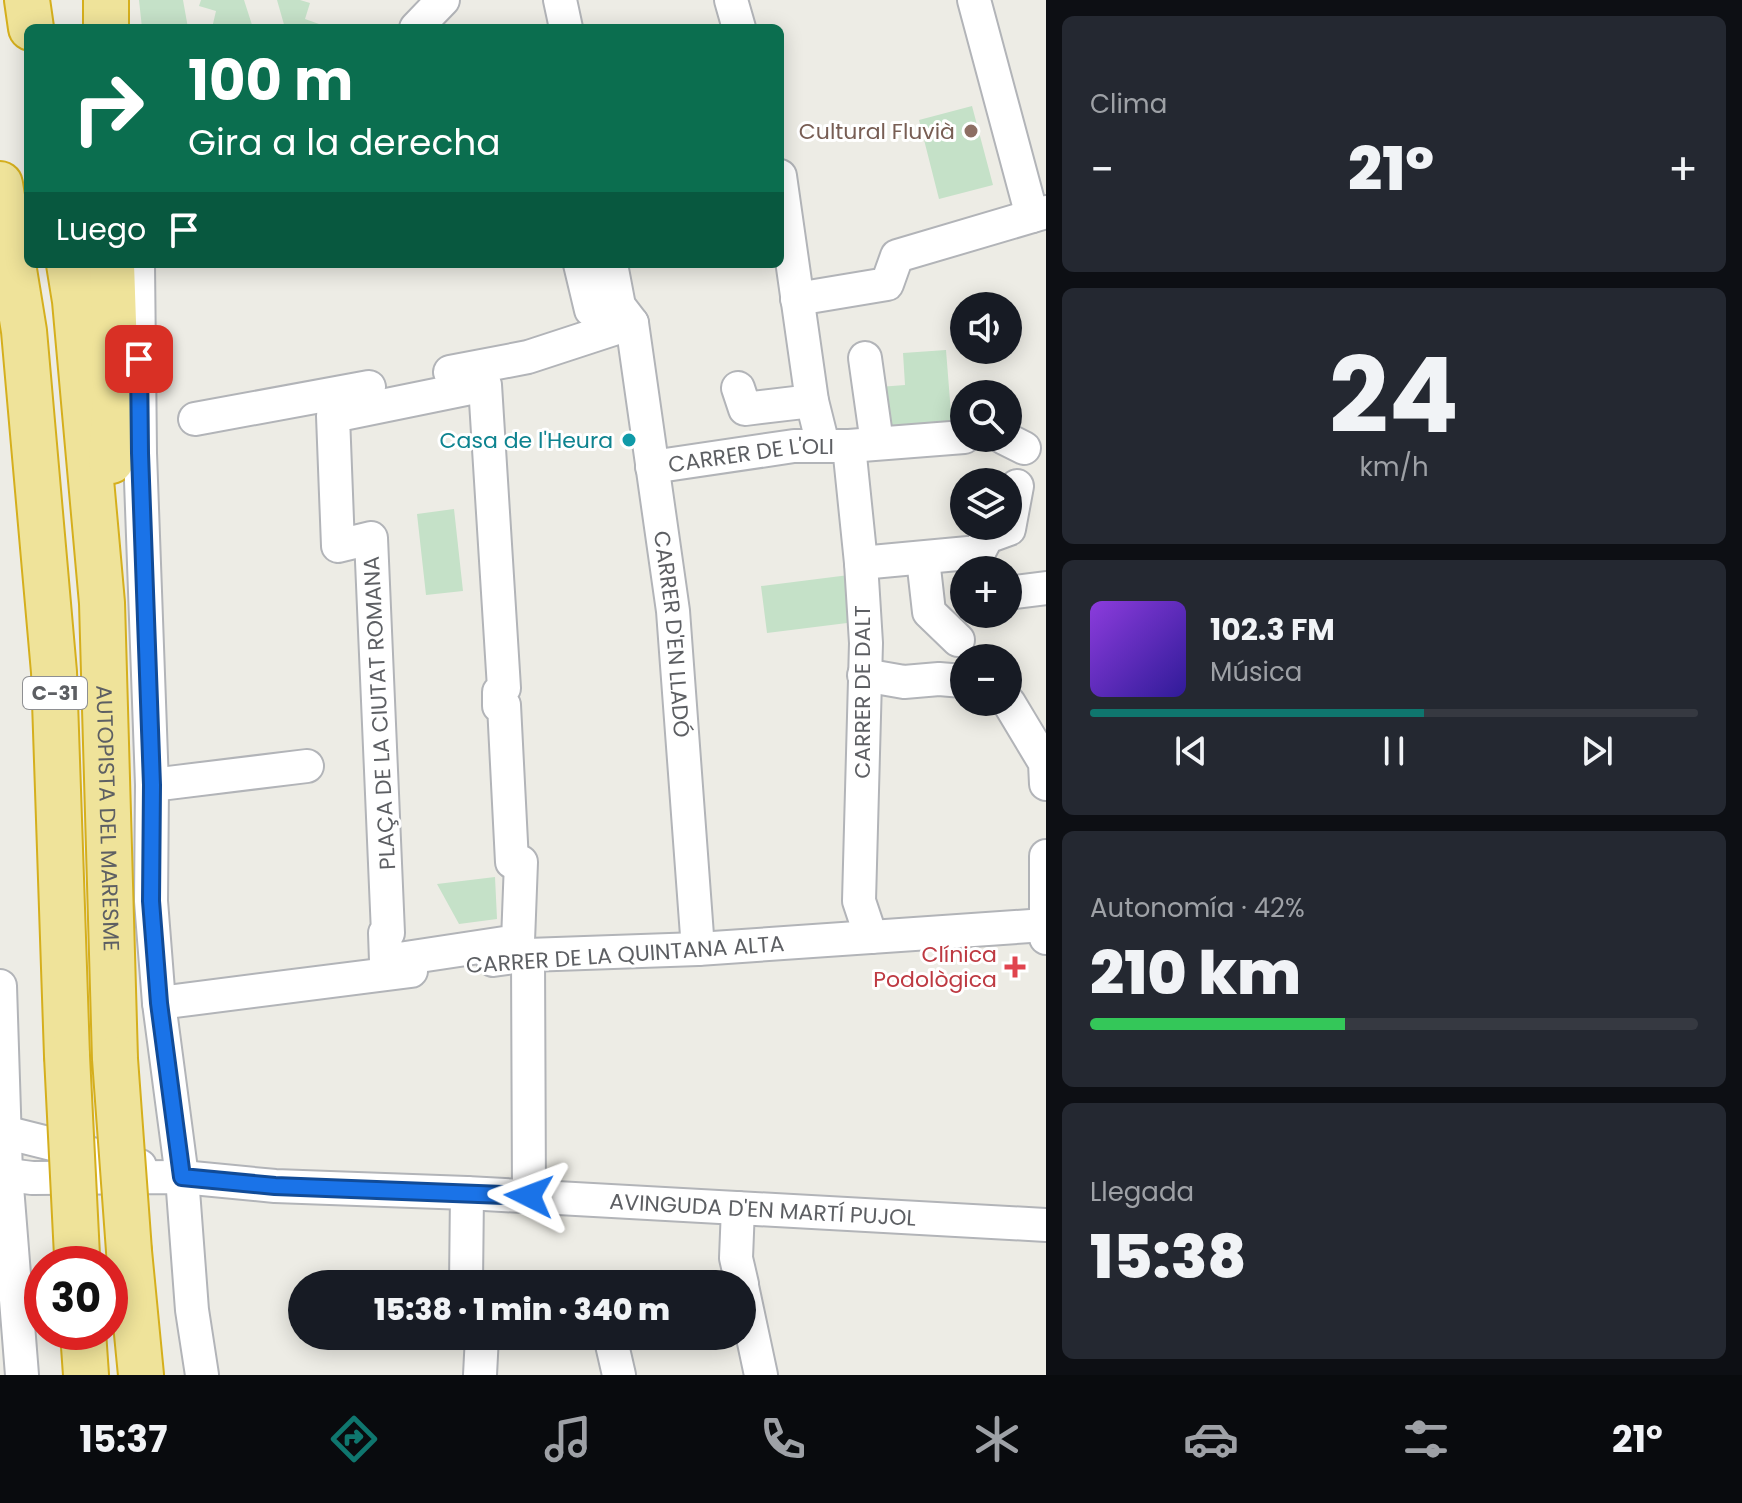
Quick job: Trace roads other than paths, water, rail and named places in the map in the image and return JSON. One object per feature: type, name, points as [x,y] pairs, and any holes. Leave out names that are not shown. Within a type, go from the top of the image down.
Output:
[{"type":"highway","points":[[27,0],[30,24]]},
{"type":"highway","points":[[106,24],[107,0]]},
{"type":"highway","name":"C-31","points":[[0,184],[24,331],[54,672],[76,1246]]},
{"type":"highway","points":[[0,248],[24,331]]},
{"type":"highway","name":"AUTOPISTA DEL MARESME","points":[[70,268],[102,603],[115,1059],[141,1375]]},
{"type":"highway","points":[[102,603],[116,381],[112,268]]},
{"type":"highway","points":[[84,1350],[86,1375]]},
{"type":"street","points":[[107,0],[112,24]]},
{"type":"street","points":[[123,0],[126,24]]},
{"type":"street","points":[[406,24],[428,0]]},
{"type":"street","points":[[420,24],[443,0]]},
{"type":"street","points":[[560,0],[565,24]]},
{"type":"street","points":[[731,0],[738,24]]},
{"type":"street","points":[[797,299],[887,284],[897,256],[1039,214],[974,0]]},
{"type":"street","points":[[784,205],[812,401],[850,445]]},
{"type":"street","points":[[138,268],[140,453],[152,785],[151,901],[159,1003],[182,1177],[192,1310],[202,1375]]},
{"type":"street","points":[[581,268],[591,310],[626,315]]},
{"type":"street","name":"CARRER D'EN LLADÓ","points":[[612,268],[626,315],[673,611],[698,949]]},
{"type":"street","points":[[195,419],[528,357],[626,315]]},
{"type":"street","points":[[850,445],[865,358]]},
{"type":"street","name":"PLAÇA DE LA CIUTAT ROMANA","points":[[485,385],[504,688],[499,692],[499,706],[504,705],[512,862],[521,862],[518,941],[386,961],[385,933],[388,933],[371,538],[338,546],[333,416],[485,385]]},
{"type":"street","points":[[738,388],[745,409],[812,401]]},
{"type":"street","name":"CARRER DE L'OLI","points":[[652,467],[794,446],[950,438]]},
{"type":"street","name":"CARRER DE DALT","points":[[850,445],[866,643],[859,901],[871,937]]},
{"type":"street","points":[[861,563],[979,552],[985,540]]},
{"type":"street","points":[[923,559],[929,612],[958,640]]},
{"type":"street","points":[[864,675],[904,682],[950,680]]},
{"type":"street","points":[[1017,716],[1045,763],[1046,784]]},
{"type":"street","points":[[152,785],[307,766]]},
{"type":"street","points":[[1045,932],[1046,856]]},
{"type":"street","name":"CARRER DE LA QUINTANA ALTA","points":[[159,1003],[528,955],[698,949],[871,937],[1045,932]]},
{"type":"street","points":[[528,955],[529,1196]]},
{"type":"street","points":[[0,986],[3,1174],[22,1375]]},
{"type":"street","points":[[2,1132],[182,1177]]},
{"type":"street","name":"AVINGUDA D'EN MARTÍ PUJOL","points":[[3,1174],[32,1178],[182,1177],[275,1186],[529,1196],[1046,1225]]},
{"type":"street","points":[[466,1270],[467,1193]]},
{"type":"street","points":[[738,1208],[736,1258],[739,1270]]},
{"type":"street","points":[[465,1375],[466,1350]]},
{"type":"street","points":[[480,1375],[481,1350]]},
{"type":"street","points":[[613,1350],[619,1375]]},
{"type":"street","points":[[756,1350],[761,1375]]},
{"type":"place","name":"Cultural Fluvià","points":[[971,131]]},
{"type":"place","name":"Casa de l'Heura","points":[[629,440]]},
{"type":"place","name":"Clínica Podològica","points":[[1015,967]]}]
